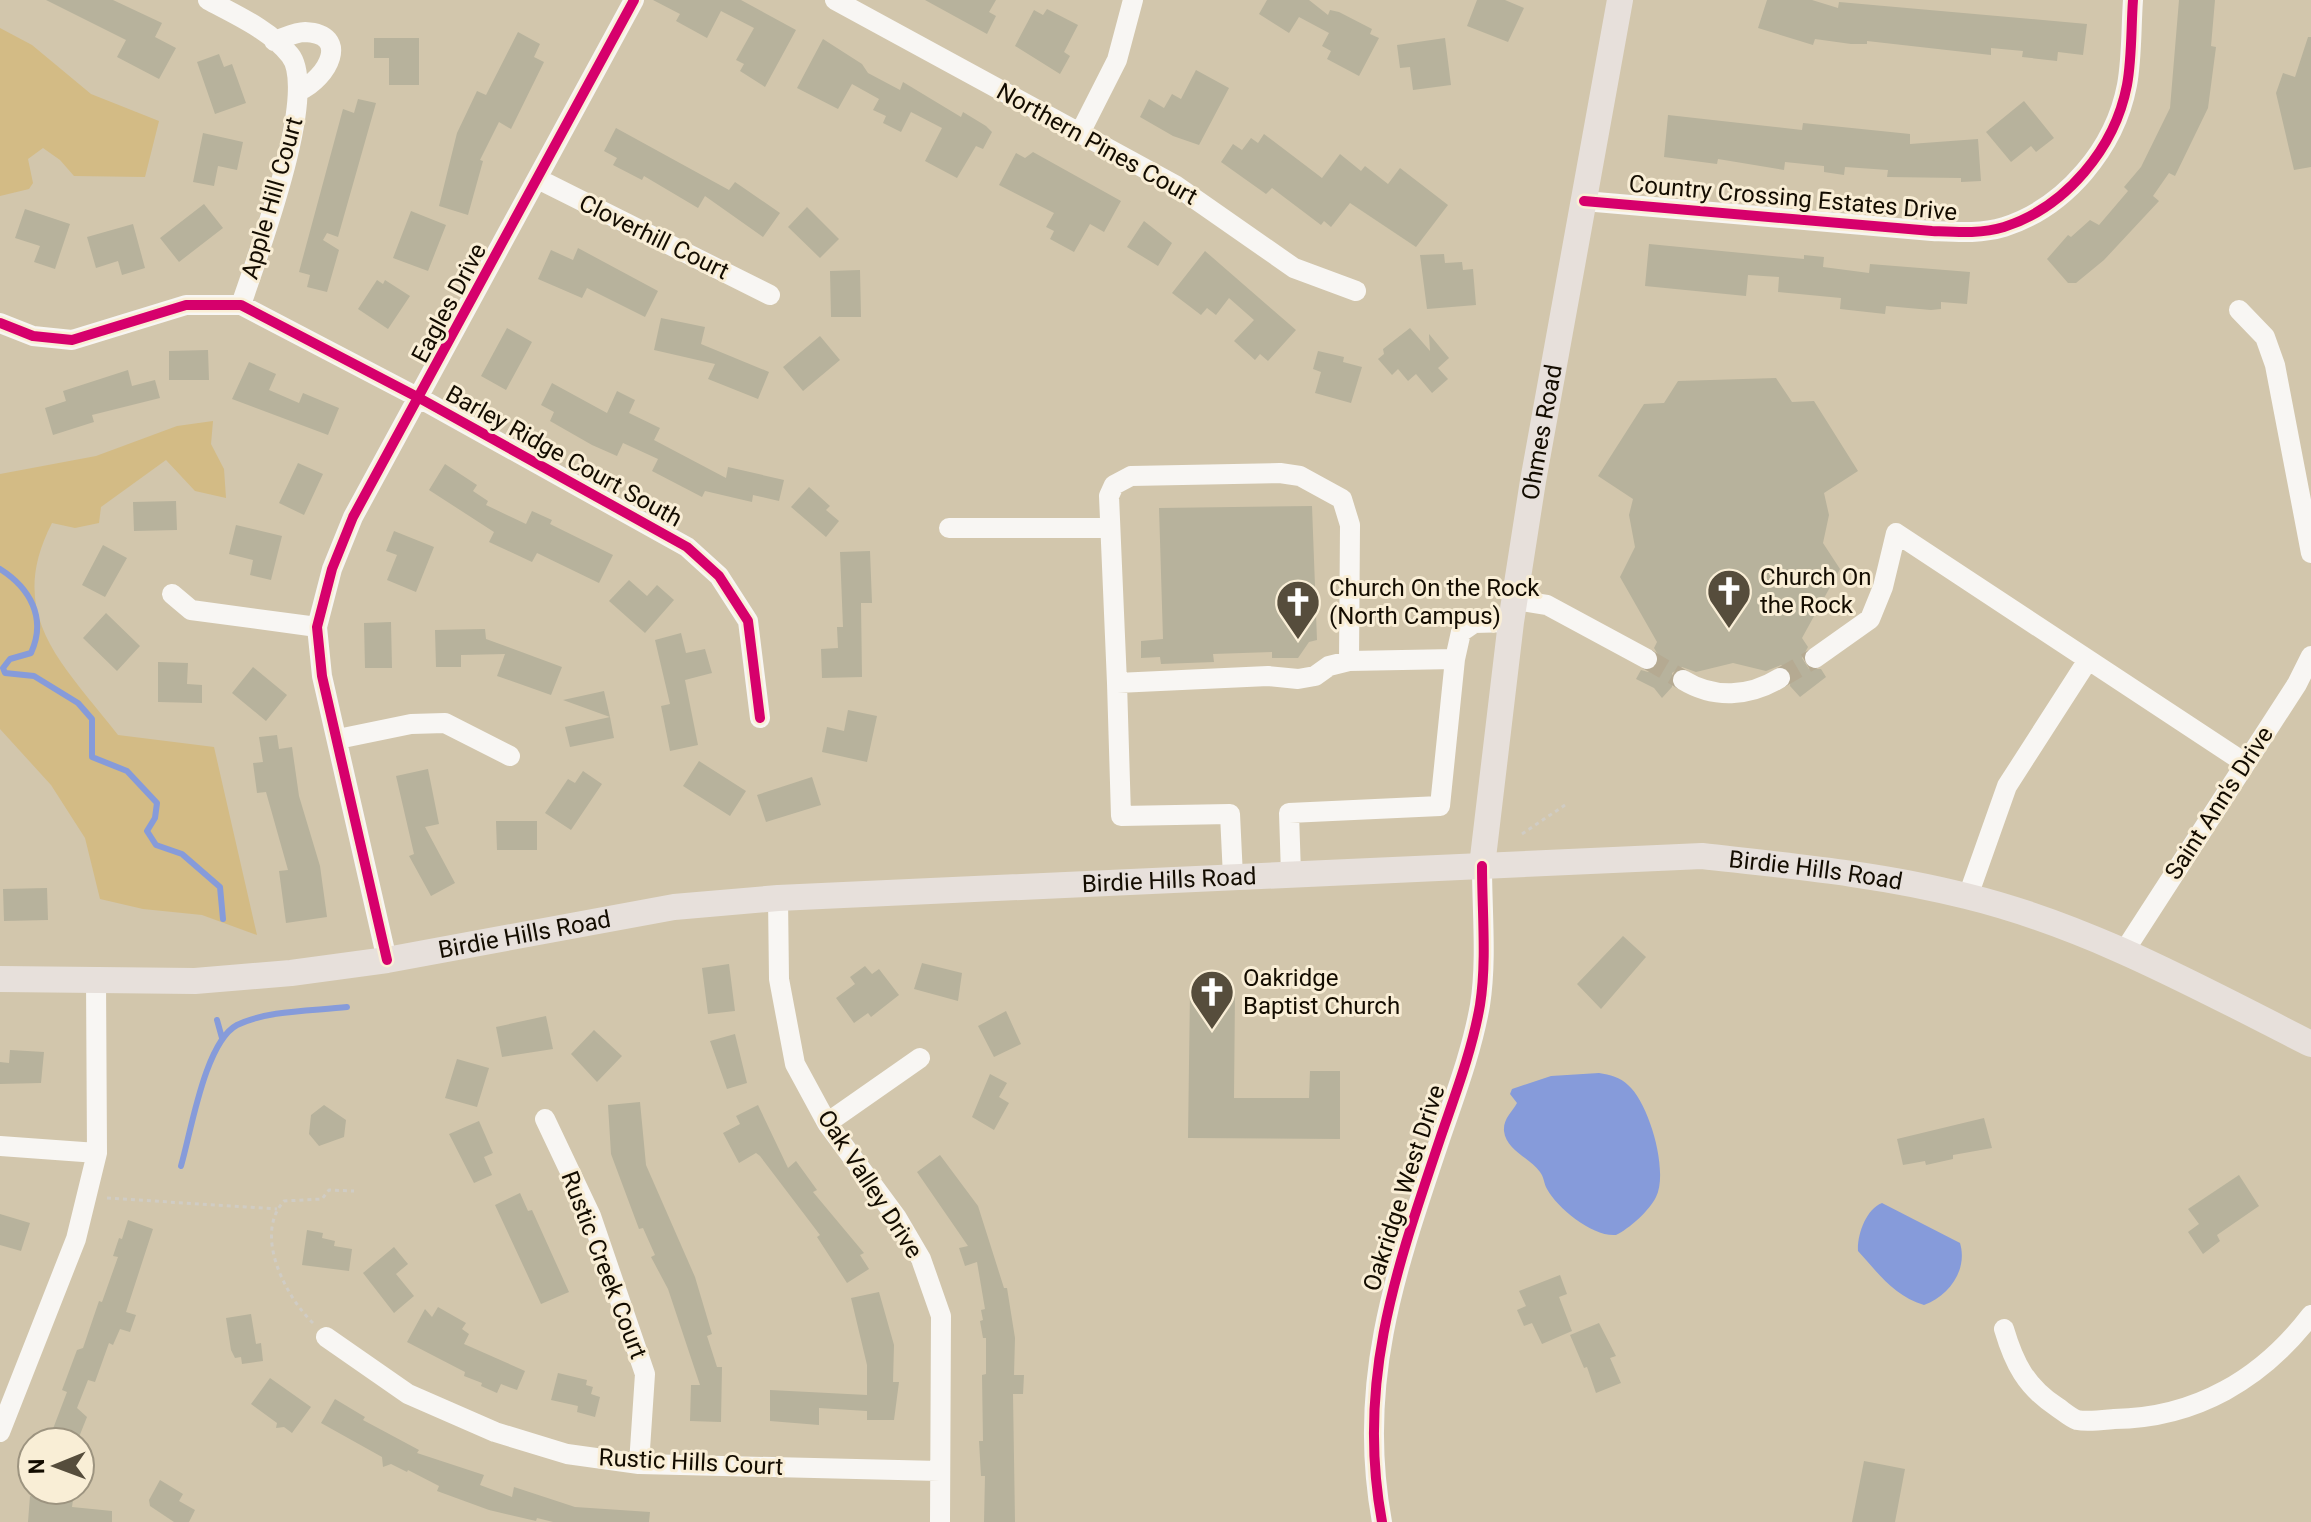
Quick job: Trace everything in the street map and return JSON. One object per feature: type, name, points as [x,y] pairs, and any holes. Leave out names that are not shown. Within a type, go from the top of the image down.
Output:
[{"type":"main road","name":"Ohmes Road","points":[[1482,866],[1513,611],[1620,0]]},
{"type":"main road","name":"Birdie Hills Road","points":[[0,979],[195,981],[387,960],[674,907],[778,898],[1702,856],[1847,872],[1968,896],[2125,950],[2311,1044]]},
{"type":"street","name":"Apple Hill Court","points":[[208,0],[255,25],[291,56],[299,76],[289,154],[241,305]]},
{"type":"street","name":"Eagles Drive","points":[[387,960],[322,676],[317,627],[332,569],[353,517],[421,399],[634,0]]},
{"type":"street","name":"Northern Pines Court","points":[[835,0],[1175,185],[1294,268],[1356,291]]},
{"type":"street","points":[[1080,133],[1117,60],[1133,0]]},
{"type":"street","name":"Country Crossing Estates Drive","points":[[1584,201],[1932,231],[1967,233],[2003,227],[2036,213],[2059,196],[2098,156],[2118,119],[2127,85],[2133,0]]},
{"type":"street","name":"Apple Hill Court","points":[[274,41],[301,31],[316,33],[327,42],[331,53],[328,69],[314,84],[299,91]]},
{"type":"street","name":"Cloverhill Court","points":[[538,179],[770,295]]},
{"type":"street","points":[[0,323],[33,336],[72,340],[186,305],[241,305]]},
{"type":"street","name":"Barley Ridge Court South","points":[[241,305],[421,399],[687,547],[719,576],[748,621],[760,718]]},
{"type":"street","points":[[2239,310],[2265,337],[2275,365],[2311,553]]},
{"type":"street","points":[[1233,877],[1230,814],[1121,816],[1109,496],[1114,485],[1131,476],[1280,473],[1300,476],[1342,499],[1350,525],[1349,661]]},
{"type":"street","points":[[949,528],[1110,528]]},
{"type":"street","points":[[1815,658],[1870,619],[1883,587],[1896,533],[2245,763]]},
{"type":"street","points":[[172,594],[191,610],[317,627]]},
{"type":"street","points":[[1291,874],[1289,813],[1440,806],[1455,659],[1461,632],[1474,623],[1547,605],[1647,659]]},
{"type":"street","name":"Saint Ann's Drive","points":[[2125,950],[2297,684],[2311,656]]},
{"type":"street","points":[[1117,683],[1268,676],[1298,679],[1315,676],[1329,666],[1349,661],[1455,659]]},
{"type":"street","points":[[1968,896],[2007,786],[2088,660]]},
{"type":"street","points":[[1683,680],[1698,689],[1729,694],[1761,689],[1780,678]]},
{"type":"street","points":[[338,739],[411,724],[445,723],[510,756]]},
{"type":"street","name":"Oakridge West Drive","points":[[1382,1522],[1372,1441],[1381,1337],[1394,1279],[1470,1048],[1480,1006],[1482,866]]},
{"type":"street","name":"Oak Valley Drive","points":[[778,898],[779,979],[795,1064],[827,1123],[897,1218],[921,1259],[941,1316],[940,1522]]},
{"type":"street","points":[[0,1432],[76,1239],[97,1153],[96,978]]},
{"type":"street","points":[[827,1123],[920,1058]]},
{"type":"street","name":"Rustic Creek Court","points":[[545,1119],[591,1216],[645,1374],[639,1464]]},
{"type":"street","points":[[0,1146],[97,1153]]},
{"type":"street","points":[[2004,1329],[2015,1365],[2038,1395],[2076,1420],[2134,1419],[2196,1405],[2238,1386],[2297,1334],[2311,1315]]},
{"type":"street","name":"Rustic Hills Court","points":[[326,1337],[408,1394],[495,1432],[567,1454],[639,1464],[940,1471]]},
{"type":"path","points":[[1522,834],[1565,805]]},
{"type":"path","points":[[326,1337],[298,1309],[281,1279],[274,1252],[277,1209],[284,1201],[322,1199],[329,1190],[354,1191]]},
{"type":"path","points":[[107,1198],[277,1209]]},
{"type":"shaded area","points":[[0,28],[32,45],[91,94],[159,121],[145,177],[74,176],[60,160],[43,148],[28,159],[33,183],[29,189],[0,196]]},
{"type":"shaded area","points":[[213,421],[211,444],[224,469],[226,498],[195,491],[166,460],[101,507],[99,523],[75,528],[52,523],[39,556],[34,586],[38,612],[47,638],[61,662],[118,735],[214,747],[257,935],[202,915],[143,909],[100,899],[85,838],[51,785],[0,729],[0,474],[96,456],[177,426]]},
{"type":"water","points":[[1599,1073],[1622,1080],[1636,1094],[1650,1121],[1660,1171],[1656,1197],[1649,1208],[1616,1235],[1587,1227],[1568,1213],[1552,1197],[1536,1167],[1509,1143],[1504,1131],[1506,1119],[1517,1103],[1510,1094],[1512,1089],[1551,1076]]},
{"type":"water","points":[[1882,1203],[1960,1243],[1959,1272],[1948,1289],[1933,1301],[1924,1305],[1904,1296],[1887,1283],[1858,1251],[1864,1223],[1871,1211]]},
{"type":"building","points":[[46,0],[113,0],[162,23],[155,37],[176,48],[159,79],[117,57],[126,40]]},
{"type":"building","points":[[653,0],[741,0],[796,30],[765,87],[740,71],[744,64],[736,60],[754,28],[721,11],[707,38],[676,21],[680,14]]},
{"type":"building","points":[[925,0],[996,0],[989,12],[996,16],[987,34]]},
{"type":"building","points":[[1267,0],[1309,0],[1328,15],[1330,10],[1339,12],[1372,29],[1370,34],[1379,38],[1359,76],[1327,59],[1331,51],[1322,46],[1329,33],[1299,17],[1289,33],[1259,14]]},
{"type":"building","points":[[1477,0],[1505,0],[1524,8],[1508,42],[1467,26]]},
{"type":"building","points":[[1767,0],[1812,0],[1838,8],[1839,2],[2087,24],[2083,55],[2058,52],[2057,61],[2022,57],[2023,51],[1991,48],[1991,55],[1867,41],[1867,44],[1851,44],[1815,39],[1813,45],[1758,28]]},
{"type":"building","points":[[2179,0],[2215,0],[2211,46],[2216,47],[2208,108],[2175,176],[2169,173],[2153,196],[2159,201],[2104,260],[2076,283],[2068,283],[2047,259],[2068,235],[2071,237],[2090,220],[2099,225],[2128,191],[2124,187],[2141,167],[2170,108]]},
{"type":"building","points":[[1047,9],[1078,25],[1064,52],[1070,56],[1060,74],[1015,46],[1034,10],[1043,15]]},
{"type":"building","points":[[518,32],[540,44],[534,57],[544,62],[511,129],[499,122],[480,160],[483,161],[468,215],[439,206],[457,133],[477,91],[486,95]]},
{"type":"building","points":[[2308,37],[2311,37],[2311,167],[2294,170],[2276,93],[2283,73],[2295,77]]},
{"type":"building","points":[[374,38],[419,38],[419,85],[389,85],[389,58],[374,58]]},
{"type":"building","points":[[1445,38],[1451,85],[1413,90],[1410,67],[1400,68],[1397,45]]},
{"type":"building","points":[[823,39],[862,64],[868,73],[900,90],[903,82],[961,117],[963,112],[986,126],[992,132],[983,149],[976,146],[957,178],[925,161],[942,128],[911,112],[901,132],[883,123],[886,116],[873,110],[879,99],[852,84],[838,109],[797,88]]},
{"type":"building","points":[[219,54],[224,67],[232,64],[246,103],[215,114],[197,62]]},
{"type":"building","points":[[1196,70],[1229,88],[1199,145],[1173,136],[1140,117],[1149,99],[1164,108],[1172,94],[1181,99]]},
{"type":"building","points":[[358,99],[376,103],[338,237],[327,233],[323,240],[339,250],[327,292],[307,287],[310,275],[299,272],[343,109],[354,113]]},
{"type":"building","points":[[2024,101],[2054,138],[2036,152],[2031,146],[2011,162],[1986,132]]},
{"type":"building","points":[[1668,115],[1802,130],[1803,123],[1910,134],[1910,144],[1978,139],[1981,181],[1887,177],[1888,170],[1845,167],[1844,175],[1824,172],[1824,166],[1785,162],[1784,170],[1718,159],[1717,164],[1664,157]]},
{"type":"building","points":[[616,128],[729,190],[735,182],[780,213],[763,237],[705,196],[698,208],[644,176],[642,180],[613,165],[617,158],[604,151]]},
{"type":"building","points":[[203,133],[243,142],[237,170],[218,166],[214,186],[193,182]]},
{"type":"building","points":[[1264,134],[1322,178],[1340,154],[1361,171],[1365,166],[1388,184],[1400,168],[1448,205],[1416,247],[1350,203],[1331,227],[1324,221],[1321,225],[1272,188],[1266,194],[1221,162],[1233,144],[1242,150],[1251,138],[1258,143]]},
{"type":"building","points":[[1033,152],[1121,201],[1104,232],[1090,224],[1074,252],[1050,239],[1054,231],[1046,227],[1054,213],[999,185],[1016,153],[1025,158]]},
{"type":"building","points":[[204,204],[223,228],[179,262],[160,238]]},
{"type":"building","points":[[807,207],[839,239],[820,258],[788,227]]},
{"type":"building","points":[[25,209],[70,224],[55,269],[34,262],[40,246],[15,238]]},
{"type":"building","points":[[411,211],[446,225],[428,271],[393,258]]},
{"type":"building","points":[[1144,221],[1172,243],[1158,266],[1127,247]]},
{"type":"building","points":[[133,224],[145,268],[122,275],[118,261],[96,268],[87,237]]},
{"type":"building","points":[[1649,244],[1804,259],[1804,255],[1824,257],[1823,267],[1869,273],[1870,264],[1970,272],[1967,304],[1941,302],[1941,309],[1931,310],[1886,306],[1885,314],[1840,309],[1841,298],[1778,292],[1779,277],[1748,275],[1746,296],[1645,286]]},
{"type":"building","points":[[578,248],[658,291],[645,317],[587,288],[582,298],[538,279],[551,250],[573,260]]},
{"type":"building","points":[[1205,251],[1296,330],[1268,361],[1260,354],[1255,360],[1234,341],[1254,320],[1229,298],[1216,315],[1207,308],[1201,315],[1172,293]]},
{"type":"building","points":[[1444,254],[1445,263],[1462,262],[1463,270],[1473,269],[1476,305],[1427,309],[1420,255]]},
{"type":"building","points":[[860,270],[861,317],[831,317],[830,271]]},
{"type":"building","points":[[377,280],[383,284],[385,280],[410,296],[388,329],[358,309]]},
{"type":"building","points":[[661,318],[705,327],[701,344],[769,372],[758,399],[708,379],[715,364],[654,350]]},
{"type":"building","points":[[507,328],[532,342],[506,390],[481,376]]},
{"type":"building","points":[[1410,328],[1430,351],[1429,334],[1449,358],[1438,368],[1448,379],[1432,393],[1416,374],[1408,381],[1398,369],[1392,375],[1378,359],[1384,354],[1383,349]]},
{"type":"building","points":[[820,336],[840,360],[803,391],[783,367]]},
{"type":"building","points":[[208,350],[209,380],[169,380],[169,351]]},
{"type":"building","points":[[1318,351],[1344,357],[1343,362],[1362,367],[1351,403],[1315,393],[1321,372],[1313,369]]},
{"type":"building","points":[[249,362],[276,374],[269,390],[299,403],[303,393],[339,408],[328,435],[232,399]]},
{"type":"building","points":[[128,370],[132,386],[155,380],[160,398],[92,415],[94,422],[53,435],[45,408],[66,401],[63,391]]},
{"type":"building","points":[[1776,378],[1792,402],[1814,401],[1858,471],[1824,493],[1829,515],[1823,543],[1840,569],[1802,638],[1808,647],[1802,658],[1809,669],[1821,669],[1826,677],[1800,697],[1790,686],[1791,671],[1781,665],[1766,671],[1733,663],[1696,672],[1682,667],[1672,673],[1672,687],[1662,698],[1654,688],[1636,679],[1641,670],[1648,672],[1658,666],[1660,658],[1654,648],[1657,642],[1620,577],[1635,547],[1629,515],[1633,499],[1598,476],[1644,404],[1664,403],[1678,381]]},
{"type":"building","points":[[552,383],[607,413],[617,391],[635,400],[629,413],[660,428],[654,440],[726,478],[728,467],[784,480],[779,501],[753,495],[752,502],[705,491],[702,497],[652,471],[658,459],[623,443],[617,456],[592,445],[550,421],[554,412],[541,405]]},
{"type":"building","points":[[298,463],[323,474],[304,515],[279,503]]},
{"type":"building","points":[[445,464],[477,485],[473,491],[488,501],[486,505],[526,524],[532,511],[552,520],[550,524],[613,555],[599,583],[537,553],[532,562],[489,542],[494,532],[429,490]]},
{"type":"building","points":[[809,487],[830,506],[826,510],[839,521],[826,537],[791,507]]},
{"type":"building","points":[[176,501],[177,530],[134,531],[133,502]]},
{"type":"building","points":[[1312,506],[1317,640],[1309,642],[1298,658],[1272,658],[1272,652],[1213,654],[1214,662],[1161,664],[1160,657],[1141,658],[1141,641],[1163,639],[1159,508]]},
{"type":"building","points":[[236,525],[282,536],[271,580],[250,575],[253,560],[229,554]]},
{"type":"building","points":[[394,531],[434,547],[416,592],[387,580],[397,555],[386,551]]},
{"type":"building","points":[[103,545],[127,558],[105,597],[82,585]]},
{"type":"building","points":[[870,551],[872,603],[861,603],[862,677],[822,678],[821,649],[838,648],[837,627],[843,627],[840,552]]},
{"type":"building","points":[[629,580],[647,596],[657,585],[674,600],[645,633],[609,601]]},
{"type":"building","points":[[106,613],[140,646],[117,671],[83,638]]},
{"type":"building","points":[[391,622],[392,668],[365,668],[364,623]]},
{"type":"building","points":[[485,629],[486,639],[562,667],[551,695],[497,676],[505,654],[461,655],[461,667],[436,667],[435,630]]},
{"type":"building","points":[[681,633],[686,653],[705,649],[712,673],[685,680],[698,745],[670,751],[661,706],[670,704],[655,640]]},
{"type":"building","points":[[158,662],[188,663],[187,684],[202,685],[202,703],[158,702]]},
{"type":"building","points":[[253,667],[287,695],[266,721],[232,693]]},
{"type":"building","points":[[604,691],[610,717],[563,700]]},
{"type":"building","points":[[848,710],[877,716],[867,762],[822,752],[827,727],[844,731]]},
{"type":"building","points":[[610,717],[614,738],[570,747],[565,727]]},
{"type":"building","points":[[277,735],[279,749],[292,747],[299,796],[320,866],[327,917],[286,923],[279,871],[288,870],[266,792],[257,793],[253,763],[263,762],[259,737]]},
{"type":"building","points":[[699,761],[746,791],[730,816],[683,786]]},
{"type":"building","points":[[428,769],[439,824],[425,827],[455,883],[431,896],[409,856],[414,854],[396,776]]},
{"type":"building","points":[[583,771],[602,784],[571,830],[545,813],[568,779],[575,783]]},
{"type":"building","points":[[812,777],[821,805],[766,822],[757,795]]},
{"type":"building","points":[[496,821],[537,821],[537,850],[497,850]]},
{"type":"building","points":[[47,888],[48,920],[4,921],[3,889]]},
{"type":"building","points":[[1623,936],[1646,957],[1601,1009],[1577,984]]},
{"type":"building","points":[[922,963],[962,973],[958,1001],[914,989]]},
{"type":"building","points":[[729,964],[735,1011],[708,1014],[702,968]]},
{"type":"building","points":[[865,966],[872,974],[879,969],[899,995],[871,1017],[868,1013],[854,1023],[836,998],[855,984],[850,977]]},
{"type":"building","name":"Oakridge Baptist Church","points":[[1190,991],[1235,992],[1234,1098],[1309,1098],[1310,1071],[1340,1071],[1340,1139],[1188,1138]]},
{"type":"building","points":[[1006,1011],[1021,1044],[994,1057],[978,1026]]},
{"type":"building","points":[[546,1016],[553,1049],[502,1057],[496,1027]]},
{"type":"building","points":[[594,1030],[622,1056],[597,1082],[571,1054]]},
{"type":"building","points":[[735,1034],[747,1083],[727,1089],[710,1041]]},
{"type":"building","points":[[10,1050],[44,1052],[41,1083],[0,1084],[0,1062],[9,1063]]},
{"type":"building","points":[[457,1059],[489,1068],[477,1107],[445,1098]]},
{"type":"building","points":[[990,1074],[1007,1083],[999,1097],[1009,1103],[994,1130],[972,1117]]},
{"type":"building","points":[[640,1102],[646,1165],[695,1277],[712,1334],[707,1336],[717,1367],[722,1367],[721,1422],[690,1421],[691,1385],[700,1385],[668,1289],[651,1257],[655,1255],[643,1228],[639,1229],[611,1154],[608,1105]]},
{"type":"building","points":[[324,1105],[346,1120],[344,1137],[319,1146],[309,1134],[311,1115]]},
{"type":"building","points":[[758,1105],[788,1168],[796,1161],[817,1190],[813,1192],[864,1253],[860,1255],[869,1269],[847,1283],[817,1237],[820,1235],[760,1156],[756,1153],[739,1163],[723,1133],[740,1124],[736,1116]]},
{"type":"building","points":[[1984,1118],[1992,1148],[1953,1155],[1953,1159],[1926,1165],[1925,1161],[1903,1165],[1897,1139]]},
{"type":"building","points":[[479,1121],[493,1153],[484,1157],[492,1175],[474,1183],[449,1134]]},
{"type":"building","points":[[940,1155],[978,1206],[1004,1288],[1007,1288],[1015,1338],[1014,1375],[1024,1375],[1023,1394],[1013,1394],[1015,1522],[984,1522],[985,1476],[981,1476],[979,1441],[983,1441],[982,1375],[986,1374],[986,1338],[983,1338],[980,1321],[983,1320],[981,1310],[985,1309],[977,1262],[965,1266],[959,1248],[968,1246],[917,1172]]},
{"type":"building","points":[[2239,1175],[2259,1206],[2217,1235],[2220,1241],[2203,1254],[2188,1232],[2199,1224],[2188,1209]]},
{"type":"building","points":[[520,1193],[528,1211],[532,1210],[569,1292],[541,1304],[495,1205]]},
{"type":"building","points":[[0,1214],[30,1223],[21,1251],[0,1245]]},
{"type":"building","points":[[128,1220],[153,1229],[126,1312],[136,1315],[130,1332],[120,1329],[113,1345],[109,1343],[95,1382],[88,1380],[77,1408],[87,1417],[83,1426],[54,1426],[67,1392],[62,1390],[77,1350],[83,1348],[99,1301],[102,1302],[118,1257],[113,1256],[119,1238],[122,1239]]},
{"type":"building","points":[[307,1230],[323,1233],[322,1238],[335,1241],[334,1246],[352,1249],[349,1271],[302,1265]]},
{"type":"building","points":[[394,1247],[408,1264],[396,1274],[414,1296],[394,1313],[363,1273]]},
{"type":"building","points":[[1560,1275],[1567,1294],[1559,1297],[1572,1331],[1542,1344],[1532,1323],[1524,1326],[1517,1310],[1526,1306],[1519,1291]]},
{"type":"building","points":[[879,1292],[894,1345],[893,1382],[899,1382],[894,1420],[867,1420],[867,1411],[819,1408],[819,1425],[770,1421],[770,1390],[867,1395],[867,1365],[851,1298]]},
{"type":"building","points":[[438,1307],[466,1323],[462,1329],[469,1334],[464,1344],[525,1371],[517,1390],[501,1384],[497,1393],[464,1376],[465,1372],[407,1342],[425,1309],[432,1317]]},
{"type":"building","points":[[251,1314],[256,1344],[261,1343],[263,1361],[242,1364],[241,1357],[235,1358],[231,1350],[226,1318]]},
{"type":"building","points":[[1599,1323],[1616,1356],[1610,1358],[1621,1383],[1596,1393],[1587,1367],[1584,1368],[1570,1335]]},
{"type":"building","points":[[558,1373],[587,1380],[586,1385],[593,1387],[591,1394],[600,1397],[595,1417],[577,1412],[578,1406],[551,1400]]},
{"type":"building","points":[[270,1378],[311,1407],[292,1433],[284,1427],[276,1428],[277,1423],[251,1404]]},
{"type":"building","points":[[335,1399],[365,1417],[363,1420],[419,1450],[417,1453],[484,1475],[480,1485],[512,1497],[514,1487],[575,1507],[650,1512],[649,1522],[553,1522],[537,1518],[536,1521],[489,1510],[437,1491],[439,1486],[408,1470],[391,1464],[383,1467],[382,1457],[321,1423]]},
{"type":"building","points":[[1864,1461],[1905,1469],[1895,1522],[1852,1522]]},
{"type":"building","points":[[160,1480],[183,1494],[179,1501],[195,1510],[189,1522],[174,1522],[150,1506],[149,1500]]},
{"type":"building","points":[[29,1506],[72,1506],[112,1511],[112,1522],[28,1522]]},
{"type":"waterway","points":[[0,569],[27,595],[33,605],[37,628],[31,653],[10,659],[3,668],[5,673],[34,676],[78,703],[92,719],[92,757],[127,771],[157,803],[155,818],[147,831],[156,845],[182,854],[220,887],[223,919]]},
{"type":"waterway","points":[[181,1166],[208,1068],[226,1035],[237,1025],[262,1016],[347,1007]]},
{"type":"waterway","points":[[217,1020],[222,1038]]},
{"type":"tunnel","points":[[1780,678],[1815,658]]},
{"type":"tunnel","points":[[1647,659],[1683,680]]},
{"type":"cycle path","points":[[387,960],[322,676],[317,627],[332,569],[353,517],[634,0]]},
{"type":"cycle path","points":[[1584,201],[1932,231],[1977,232],[2004,227],[2027,218],[2067,190],[2099,152],[2111,131],[2127,85],[2133,0]]},
{"type":"cycle path","points":[[0,323],[33,336],[72,340],[186,305],[241,305],[421,399],[687,547],[719,576],[748,621],[760,718]]},
{"type":"cycle path","points":[[1382,1522],[1375,1471],[1377,1374],[1395,1281],[1477,1022],[1483,971],[1482,866]]},
{"type":"place","name":"Church On the Rock","points":[[1729,630]]},
{"type":"place","name":"Church On the Rock (North Campus)","points":[[1298,641]]},
{"type":"place","name":"Oakridge Baptist Church","points":[[1212,1031]]}]
